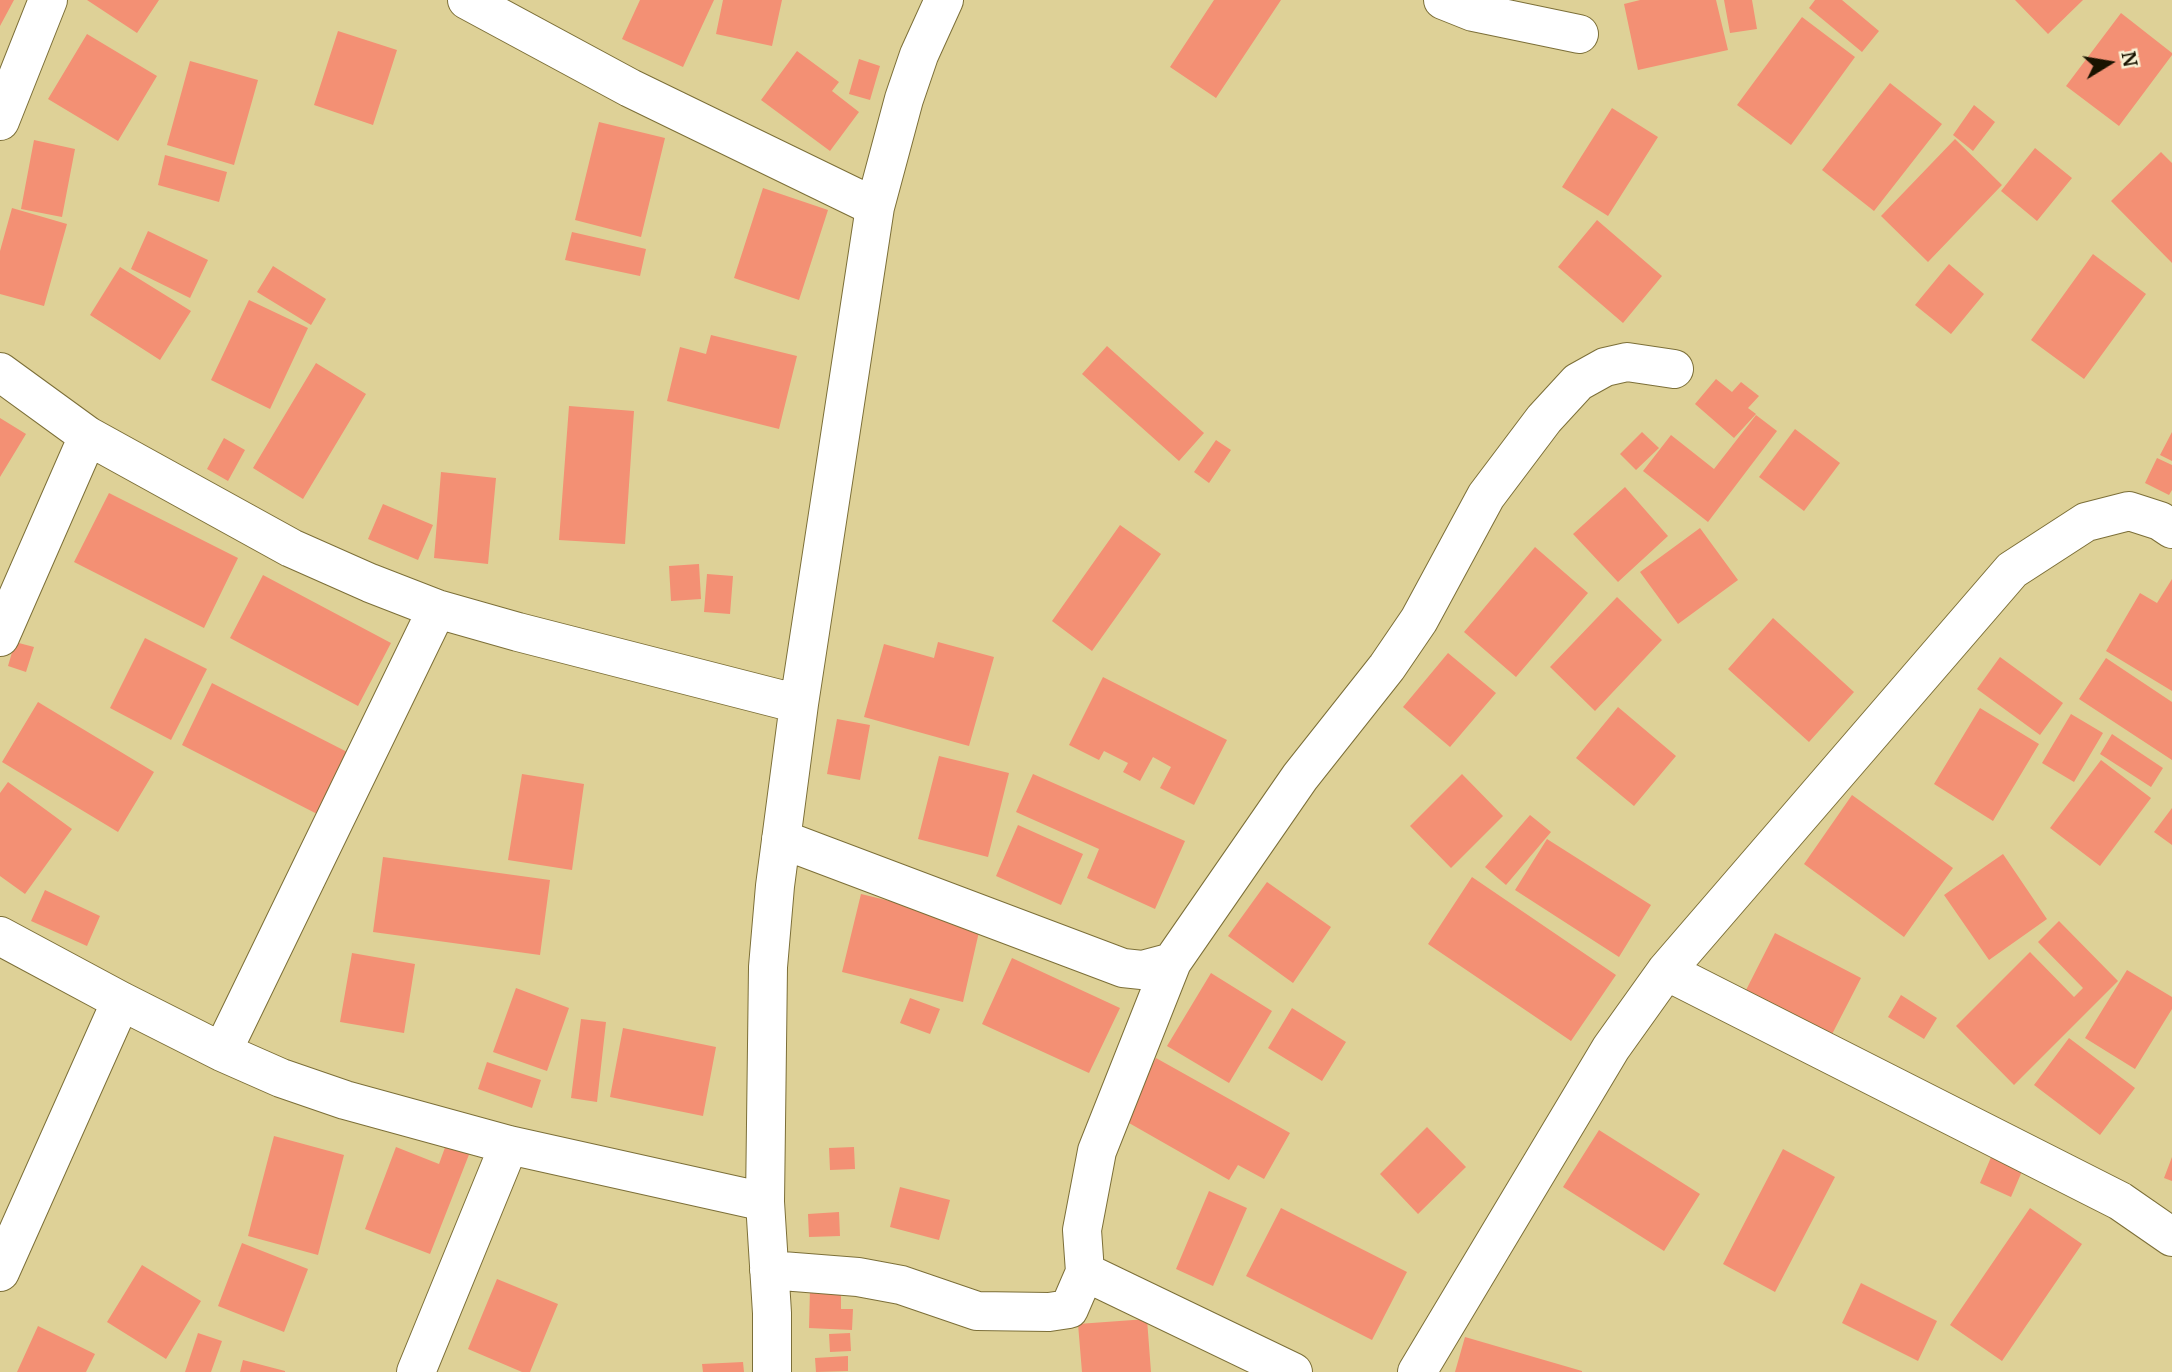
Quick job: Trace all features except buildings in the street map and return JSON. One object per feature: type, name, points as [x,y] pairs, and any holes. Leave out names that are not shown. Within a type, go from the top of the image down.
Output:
[{"type":"street","points":[[0,121],[48,0]]},
{"type":"street","points":[[467,0],[630,88],[874,207]]},
{"type":"street","points":[[772,1372],[772,1313],[765,1202],[768,967],[781,839],[874,207],[904,99],[919,55],[944,0]]},
{"type":"street","points":[[1468,4],[1579,34]]},
{"type":"street","points":[[769,1270],[858,1278],[901,1285],[977,1311],[1048,1312],[1069,1309],[1085,1272],[1082,1230],[1097,1151],[1172,962],[1300,777],[1387,667],[1419,621],[1486,496],[1544,419],[1578,382],[1605,367],[1627,362],[1674,369]]},
{"type":"street","points":[[0,372],[88,436],[291,548],[370,583],[437,609],[799,704]]},
{"type":"street","points":[[0,637],[88,436]]},
{"type":"street","points":[[1417,1372],[1611,1048],[1666,971],[2012,570],[2086,522],[2130,511],[2161,521],[2172,529]]},
{"type":"street","points":[[222,1052],[437,609]]},
{"type":"street","points":[[781,839],[1123,968],[1142,970],[1172,962]]},
{"type":"street","points":[[0,936],[121,1001],[222,1052],[281,1078],[345,1100],[509,1145],[765,1202]]},
{"type":"street","points":[[1666,971],[2120,1201],[2172,1237]]},
{"type":"street","points":[[0,1272],[121,1001]]},
{"type":"street","points":[[416,1372],[509,1145]]},
{"type":"street","points":[[1085,1272],[1293,1372]]}]
